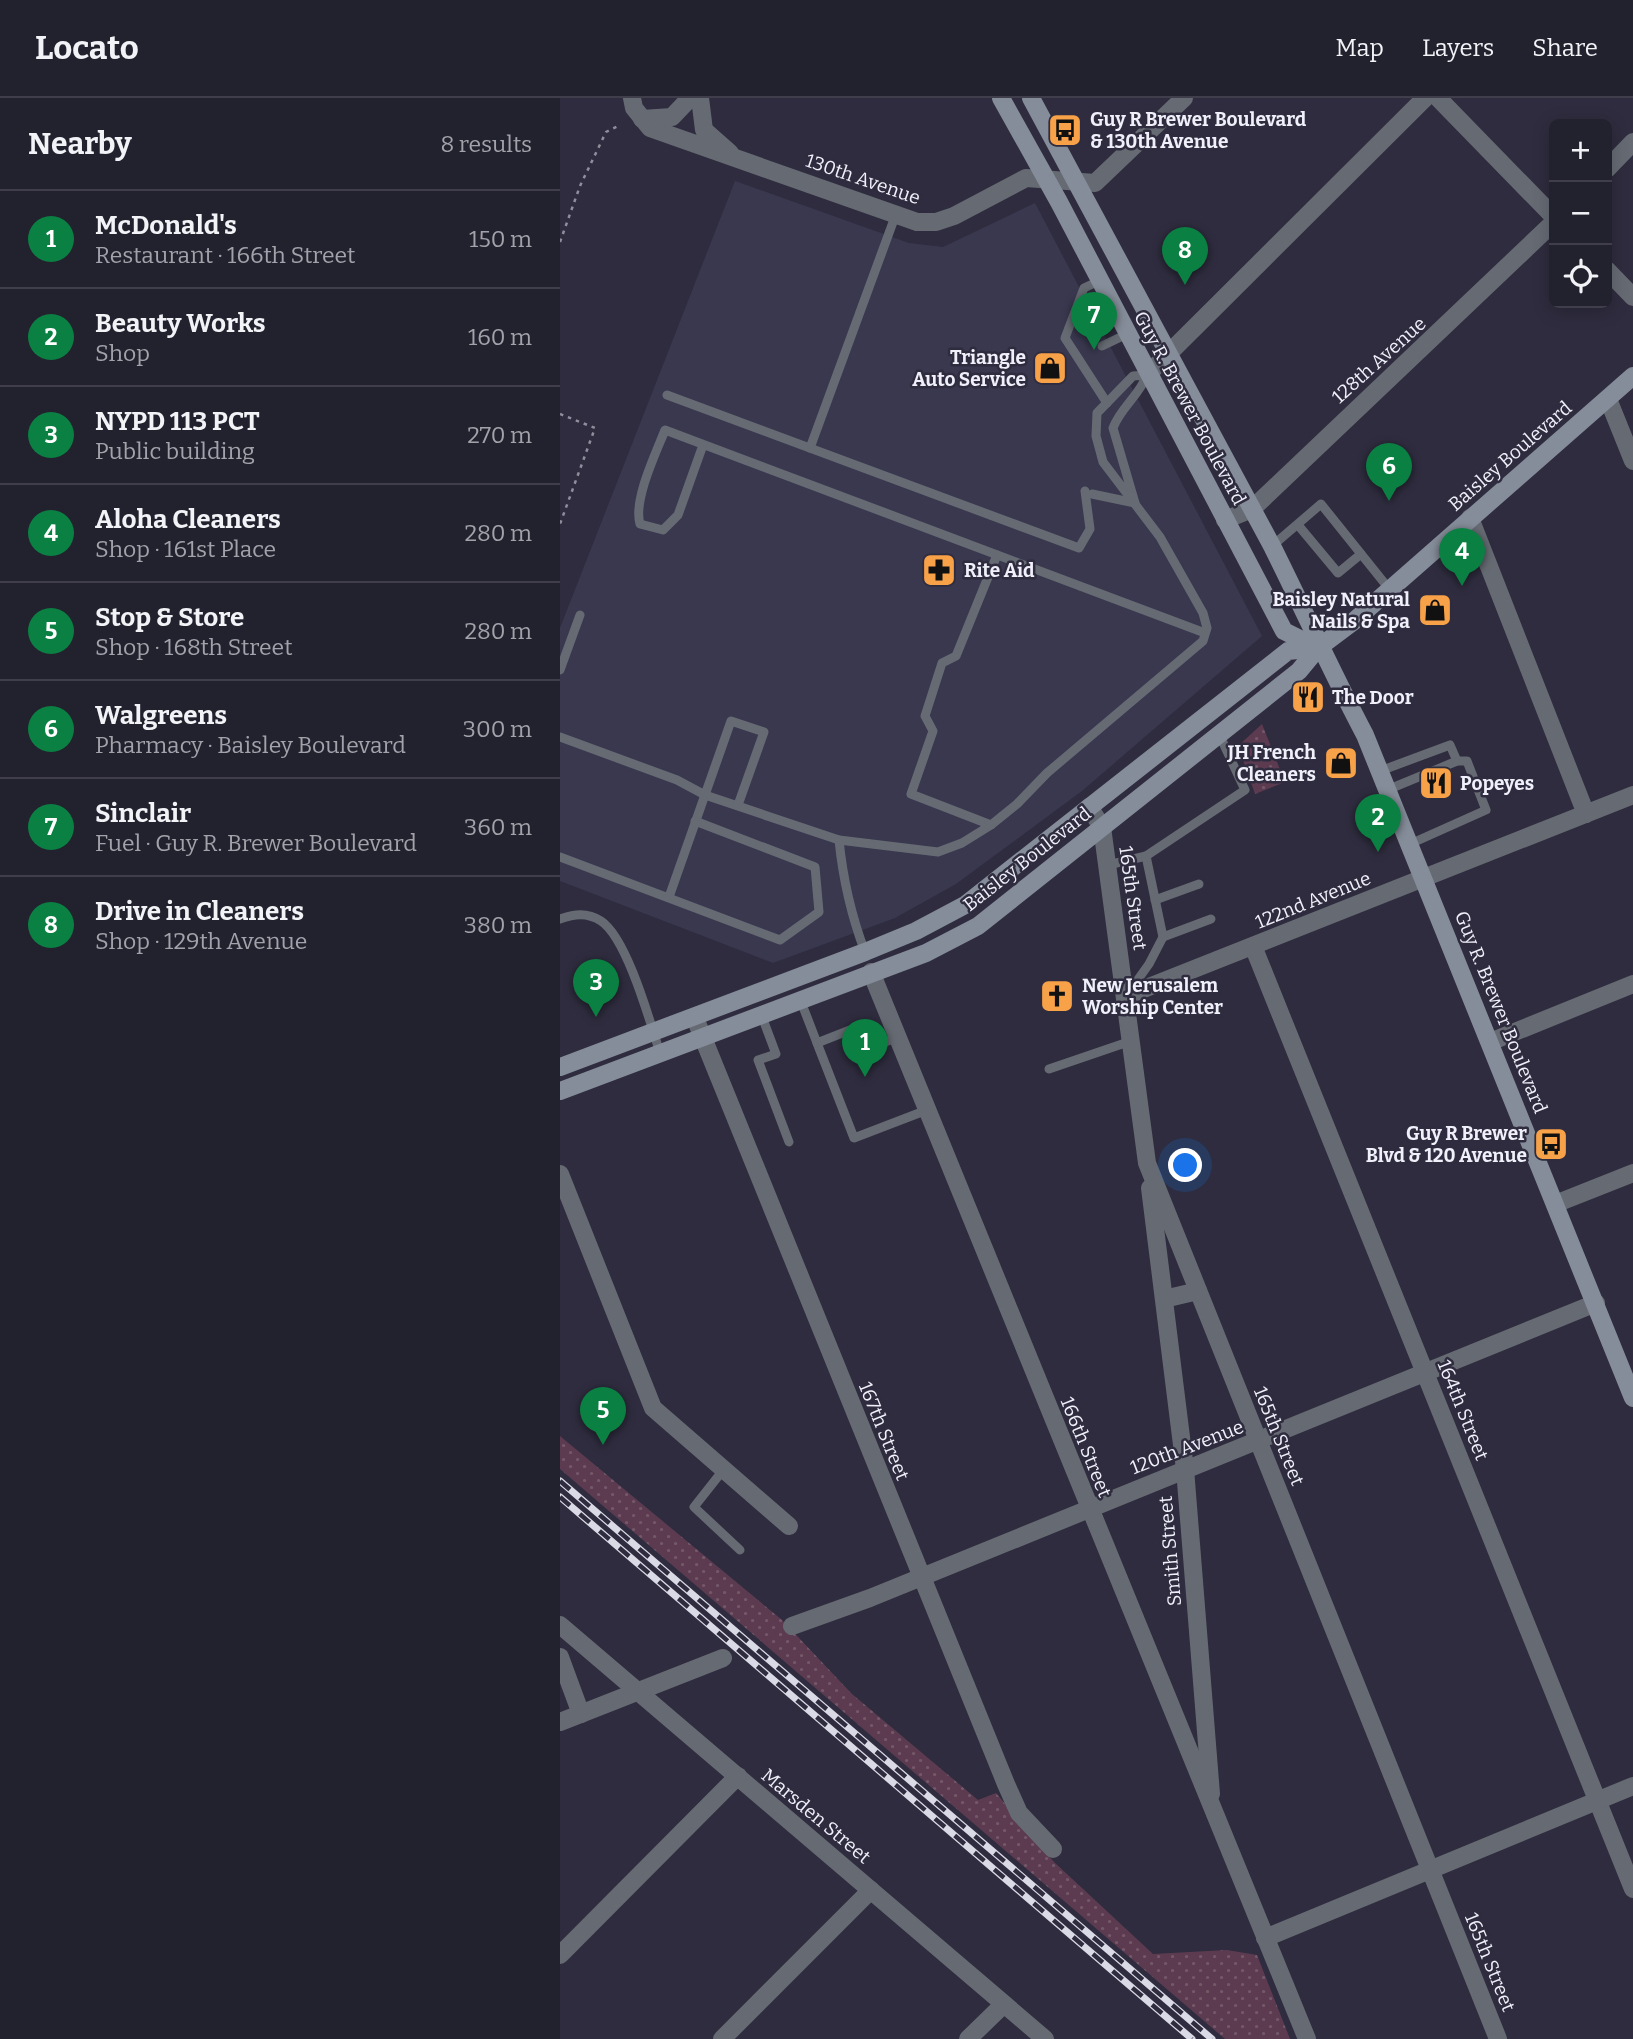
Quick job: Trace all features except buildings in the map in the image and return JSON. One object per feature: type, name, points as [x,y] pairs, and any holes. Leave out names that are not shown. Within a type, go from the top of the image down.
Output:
[{"type":"main road","name":"Guy R. Brewer Boulevard","points":[[1001,98],[1284,631],[1318,648]]},
{"type":"main road","name":"Guy R. Brewer Boulevard","points":[[1031,98],[1272,547],[1310,621],[1318,648],[1365,736],[1596,1303],[1626,1361],[1633,1398]]},
{"type":"main road","name":"Baisley Boulevard","points":[[560,1091],[926,953],[978,926],[1299,671],[1318,648],[1390,590],[1633,376]]},
{"type":"main road","name":"Baisley Boulevard","points":[[560,1067],[865,952],[916,931],[965,905],[1288,651],[1318,648]]},
{"type":"main road","points":[[865,952],[871,972]]},
{"type":"street","points":[[632,98],[634,108],[642,118],[672,117],[690,98]]},
{"type":"street","name":"130th Avenue","points":[[700,98],[704,130],[738,160]]},
{"type":"street","name":"130th Avenue","points":[[642,118],[650,128],[738,160],[917,222],[936,222],[954,216],[1026,178],[1095,183],[1184,98]]},
{"type":"street","points":[[1147,375],[1425,98]]},
{"type":"street","points":[[1438,98],[1549,214]]},
{"type":"street","points":[[1612,164],[1633,142]]},
{"type":"street","name":"128th Avenue","points":[[1225,520],[1252,509],[1549,224]]},
{"type":"street","points":[[1612,275],[1633,297]]},
{"type":"street","points":[[1608,399],[1633,461]]},
{"type":"street","points":[[1470,518],[1586,814]]},
{"type":"street","name":"122nd Avenue","points":[[1126,996],[1633,795]]},
{"type":"street","points":[[1089,807],[1102,827]]},
{"type":"street","name":"165th Street","points":[[1102,827],[1147,1163],[1498,2039]]},
{"type":"street","name":"164th Street","points":[[1253,946],[1633,1889]]},
{"type":"street","name":"166th Street","points":[[871,972],[1307,2039]]},
{"type":"street","points":[[1490,1042],[1633,984]]},
{"type":"street","name":"167th Street","points":[[695,1018],[1018,1813],[1052,1849]]},
{"type":"street","name":"Smith Street","points":[[1147,1163],[1185,1469],[1213,1811]]},
{"type":"street","points":[[1555,1204],[1633,1172]]},
{"type":"street","points":[[560,1174],[653,1408],[789,1527]]},
{"type":"street","points":[[1164,1299],[1198,1291]]},
{"type":"street","name":"120th Avenue","points":[[792,1626],[1258,1442],[1596,1303]]},
{"type":"street","name":"Marsden Street","points":[[560,1625],[1045,2039]]},
{"type":"street","points":[[560,1657],[581,1714]]},
{"type":"street","points":[[560,1722],[723,1657]]},
{"type":"street","points":[[560,1955],[738,1776]]},
{"type":"street","points":[[1265,1938],[1633,1786]]},
{"type":"street","points":[[722,2039],[871,1890]]},
{"type":"street","points":[[968,2039],[1003,2004]]},
{"type":"lane","points":[[810,448],[896,214]]},
{"type":"lane","points":[[1098,281],[1084,288],[1065,338],[1083,356],[1107,403]]},
{"type":"lane","points":[[1102,346],[1127,334]]},
{"type":"lane","points":[[560,737],[677,780],[705,795],[839,840],[938,852],[962,843],[1017,804],[1047,773],[1192,652],[1205,634],[1203,613],[1160,537],[1103,462],[1096,436],[1097,413],[1133,376],[1147,375],[1140,393],[1125,408],[1113,428],[1135,503]]},
{"type":"lane","points":[[667,395],[1079,548],[1090,529],[1089,492],[1135,503]]},
{"type":"lane","points":[[703,445],[678,515],[663,530],[640,524],[637,515],[652,461],[665,430],[1205,634]]},
{"type":"lane","points":[[1272,547],[1321,504],[1390,590]]},
{"type":"lane","points":[[1298,525],[1338,573],[1361,554]]},
{"type":"lane","points":[[991,825],[911,794],[933,731],[925,716],[942,663],[956,656],[997,555]]},
{"type":"lane","points":[[560,670],[580,615]]},
{"type":"lane","points":[[669,897],[731,721],[764,732],[738,805]]},
{"type":"lane","points":[[1108,865],[1146,856],[1245,790],[1219,734]]},
{"type":"lane","points":[[1380,771],[1450,745],[1457,761]]},
{"type":"lane","points":[[1387,790],[1457,761],[1466,761],[1486,810],[1410,844]]},
{"type":"lane","points":[[560,858],[780,940],[819,912],[815,867],[695,821]]},
{"type":"lane","points":[[839,840],[843,878],[852,918],[865,952]]},
{"type":"lane","points":[[1126,996],[1149,964],[1163,937],[1146,856]]},
{"type":"lane","points":[[1155,900],[1199,884]]},
{"type":"lane","points":[[560,919],[578,913],[600,920],[614,933],[660,1053]]},
{"type":"lane","points":[[1163,937],[1211,919]]},
{"type":"lane","points":[[800,999],[854,1138],[927,1110]]},
{"type":"lane","points":[[761,1014],[776,1054],[758,1060],[789,1142]]},
{"type":"lane","points":[[817,1043],[850,1030],[859,1052],[898,1037]]},
{"type":"lane","points":[[1049,1069],[1132,1041]]},
{"type":"lane","points":[[724,1469],[694,1507],[740,1550]]},
{"type":"path","points":[[560,242],[580,186],[606,132],[620,125]]},
{"type":"path","points":[[560,414],[596,428],[560,524]]},
{"type":"shaded area","points":[[735,181],[909,243],[943,247],[1035,203],[1262,636],[1082,791],[956,884],[895,918],[773,963],[560,881],[560,628]]},
{"type":"shaded area","points":[[1262,724],[1285,782],[1255,794],[1238,746]]},
{"type":"shaded area","points":[[560,1436],[782,1620],[852,1694],[978,1800],[996,1793],[1054,1862],[1153,1954],[1227,1950],[1257,1955],[1290,2039],[1225,2039],[560,1469]]},
{"type":"railway","points":[[560,1481],[1212,2039]]},
{"type":"railway","points":[[560,1497],[1192,2039]]},
{"type":"place","name":"Guy R Brewer Boulevard & 130th Avenue","points":[[1065,130]]},
{"type":"place","name":"Drive in Cleaners","points":[[1185,285]]},
{"type":"place","name":"Sinclair","points":[[1094,350]]},
{"type":"place","name":"Triangle Auto Service","points":[[1050,368]]},
{"type":"place","name":"Walgreens","points":[[1389,501]]},
{"type":"place","name":"Rite Aid","points":[[939,570]]},
{"type":"place","name":"Aloha Cleaners","points":[[1462,586]]},
{"type":"place","name":"Baisley Natural Nails & Spa","points":[[1435,610]]},
{"type":"place","name":"The Door","points":[[1308,697]]},
{"type":"place","name":"JH French Cleaners","points":[[1341,763]]},
{"type":"place","name":"Popeyes","points":[[1436,783]]},
{"type":"place","name":"Beauty Works","points":[[1378,852]]},
{"type":"place","name":"New Jerusalem Worship Center","points":[[1057,996]]},
{"type":"place","name":"NYPD 113 PCT","points":[[596,1017]]},
{"type":"place","name":"McDonald's","points":[[865,1077]]},
{"type":"place","name":"Guy R Brewer Blvd & 120 Avenue","points":[[1551,1144]]},
{"type":"place","name":"Stop & Store","points":[[603,1445]]}]
